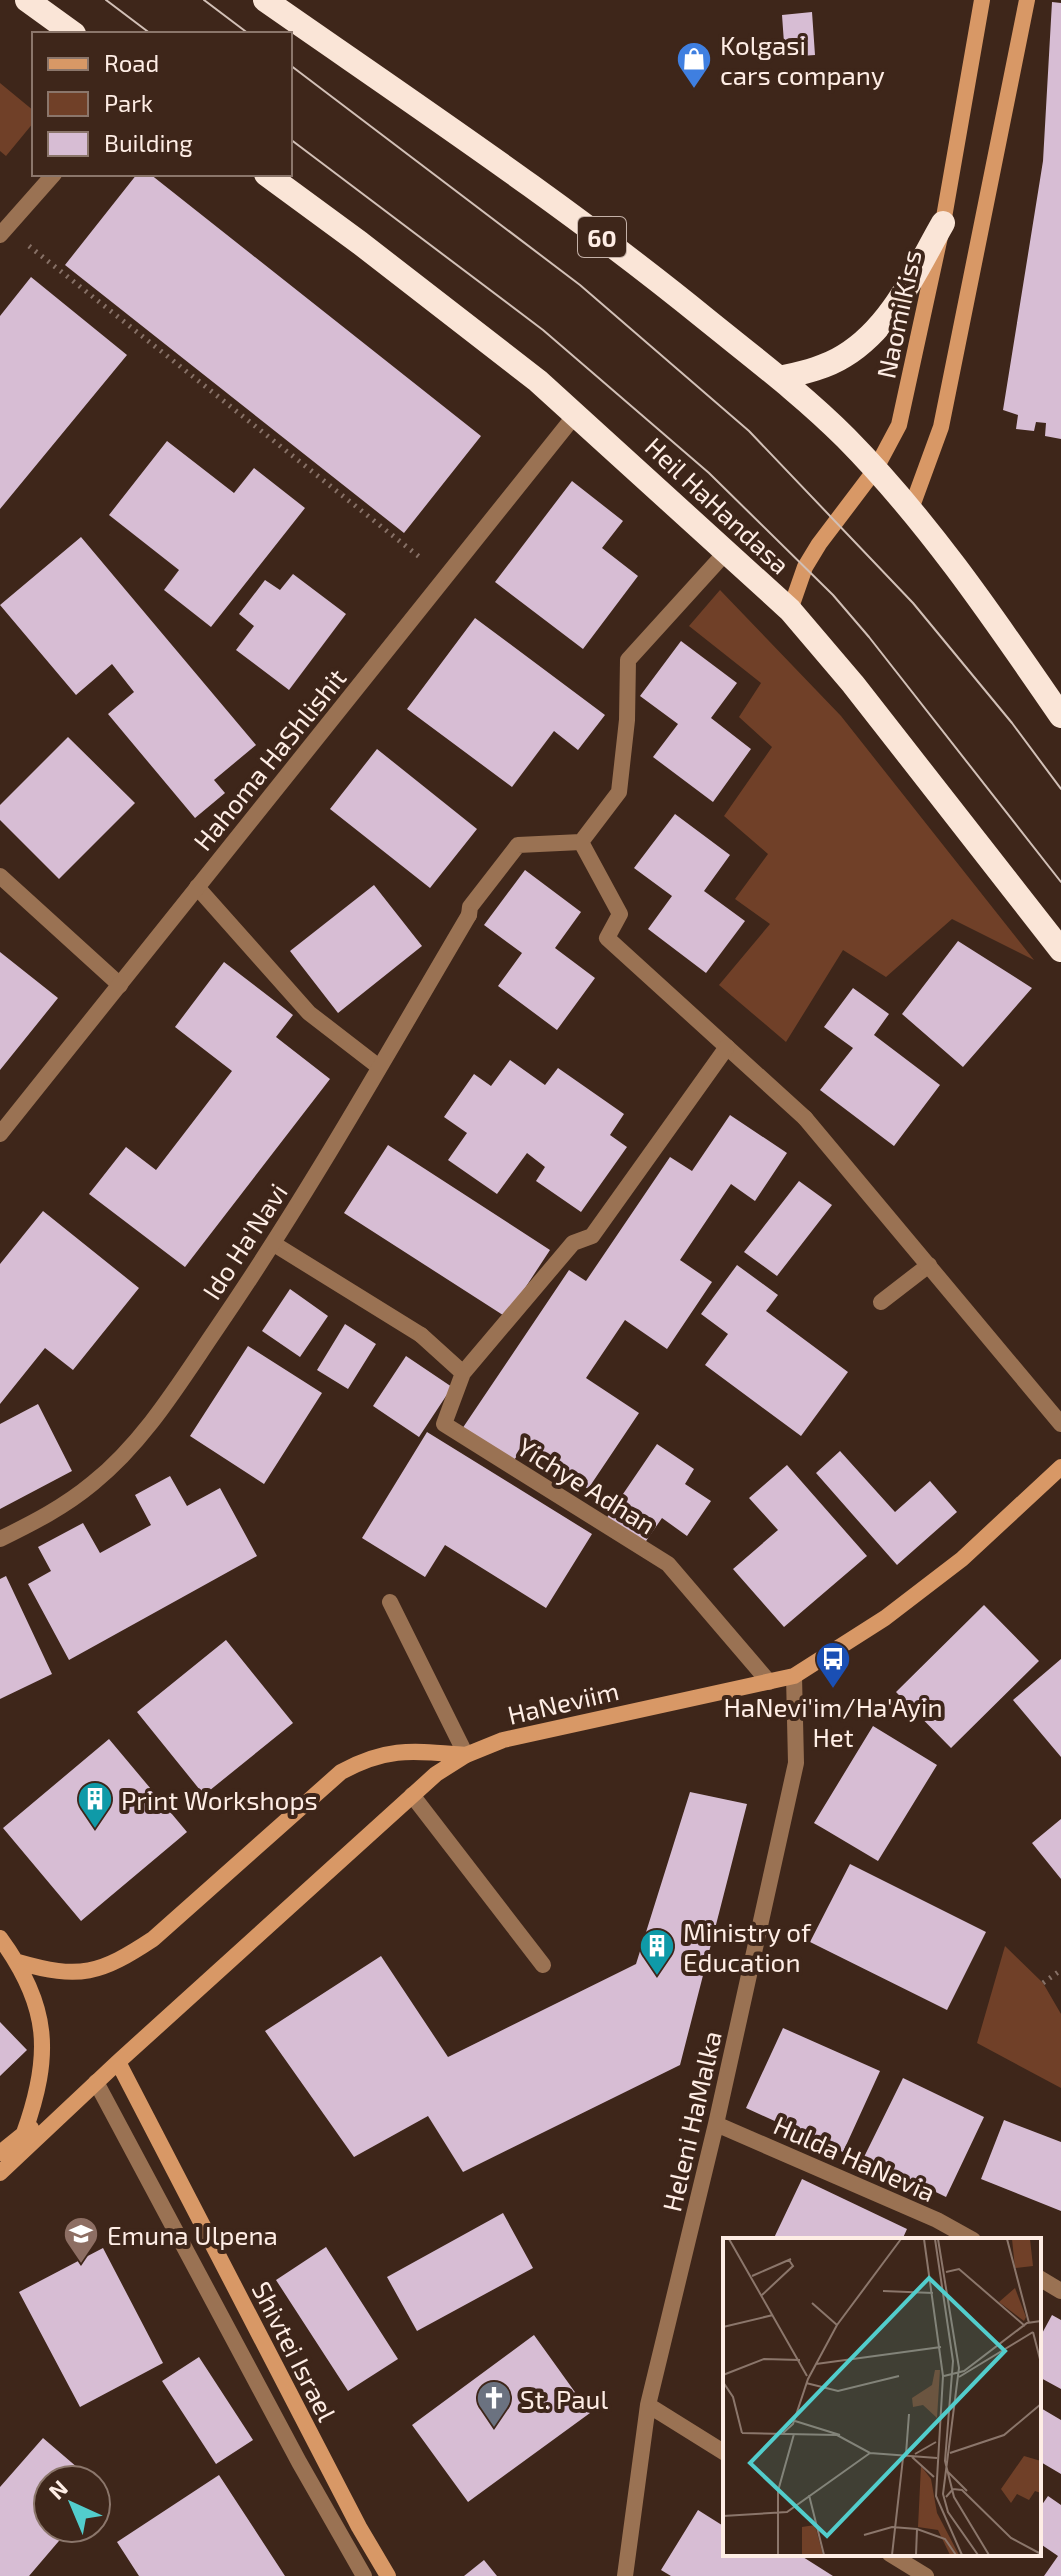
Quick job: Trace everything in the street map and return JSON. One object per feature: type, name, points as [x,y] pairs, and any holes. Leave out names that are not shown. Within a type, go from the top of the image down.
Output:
[{"type":"highway","points":[[27,0],[71,32]]},
{"type":"highway","name":"60","points":[[265,0],[584,224],[780,378],[845,437],[911,509],[1000,627],[1061,716]]},
{"type":"highway","name":"Heil HaHandasa","points":[[269,176],[469,327],[576,414],[790,610],[853,684],[1061,950]]},
{"type":"highway","points":[[780,378],[844,357],[877,330],[902,296],[943,223]]},
{"type":"street","name":"Naomi Kiss","points":[[790,610],[812,555],[875,470],[899,425],[943,223],[982,0]]},
{"type":"street","points":[[911,509],[941,427],[1027,0]]},
{"type":"street","points":[[3,231],[52,176]]},
{"type":"street","name":"Hahoma HaShlishit","points":[[0,1134],[576,414]]},
{"type":"street","points":[[727,551],[628,660],[627,720],[619,792],[581,842],[620,914],[607,938],[805,1118],[1061,1424]]},
{"type":"street","name":"Ido Ha'Navi","points":[[0,1539],[47,1516],[94,1483],[131,1447],[161,1409],[274,1244],[469,915],[470,907],[518,845],[581,842]]},
{"type":"street","points":[[0,876],[120,985]]},
{"type":"street","points":[[197,887],[309,1013],[379,1067]]},
{"type":"street","points":[[274,1244],[421,1335],[463,1373],[573,1243],[592,1236],[727,1047]]},
{"type":"street","points":[[881,1302],[929,1265]]},
{"type":"street","name":"Yichye Adhan","points":[[463,1373],[444,1424],[668,1564],[769,1682]]},
{"type":"street","name":"HaNeviim","points":[[0,2173],[436,1774],[466,1755],[503,1740],[794,1676],[885,1618],[962,1559],[1061,1467]]},
{"type":"street","points":[[390,1602],[466,1755]]},
{"type":"street","name":"Heleni HaMalka","points":[[625,2576],[648,2405],[716,2124],[796,1763],[794,1676]]},
{"type":"street","points":[[18,1962],[63,1973],[80,1973],[123,1959],[153,1939],[341,1772],[364,1759],[390,1752],[466,1755]]},
{"type":"street","points":[[412,1795],[543,1965]]},
{"type":"street","points":[[0,1938],[18,1962],[36,2004],[43,2037],[43,2062],[37,2097],[24,2133]]},
{"type":"street","name":"HaNeviim","points":[[0,2153],[118,2062]]},
{"type":"street","name":"Shivtei Israel","points":[[118,2062],[359,2527],[388,2576]]},
{"type":"street","name":"Shivtei Israel","points":[[96,2082],[312,2486],[364,2576]]},
{"type":"street","name":"Hulda HaNevia","points":[[716,2124],[937,2220],[969,2238]]},
{"type":"street","points":[[1041,2279],[1061,2291]]},
{"type":"street","points":[[648,2405],[723,2452]]},
{"type":"street","points":[[893,2556],[926,2576]]},
{"type":"path","points":[[3,231],[445,578]]},
{"type":"path","points":[[1043,1983],[1061,1970]]},
{"type":"green space","points":[[0,83],[32,109],[32,124],[6,156],[0,151]]},
{"type":"green space","points":[[720,590],[841,716],[1034,960],[952,919],[886,977],[843,950],[786,1042],[719,985],[770,924],[735,899],[768,854],[724,816],[772,747],[739,717],[761,683],[689,626]]},
{"type":"green space","points":[[1005,1946],[1043,1983],[1061,2014],[1061,2088],[977,2043]]},
{"type":"building","points":[[1052,2],[1061,3],[1061,439],[1045,436],[1046,423],[1036,422],[1034,431],[1016,429],[1018,415],[1003,410],[1043,161]]},
{"type":"building","points":[[812,12],[815,55],[785,57],[782,15]]},
{"type":"building","points":[[135,176],[153,176],[481,436],[404,533],[65,265]]},
{"type":"building","points":[[31,277],[127,355],[0,509],[0,316]]},
{"type":"building","points":[[167,441],[234,493],[254,468],[305,508],[211,627],[164,590],[179,570],[109,515]]},
{"type":"building","points":[[572,481],[623,521],[602,548],[638,576],[583,649],[495,582]]},
{"type":"building","points":[[81,537],[256,745],[214,780],[225,793],[195,818],[108,714],[134,692],[112,664],[76,695],[0,605]]},
{"type":"building","points":[[293,574],[346,614],[289,690],[236,650],[254,626],[239,614],[265,580],[280,590]]},
{"type":"building","points":[[475,618],[605,715],[578,750],[554,731],[512,787],[407,709]]},
{"type":"building","points":[[681,641],[737,683],[711,718],[751,749],[713,802],[653,757],[678,724],[640,696]]},
{"type":"building","points":[[68,737],[135,803],[59,879],[0,820],[0,805]]},
{"type":"building","points":[[377,749],[477,829],[430,888],[330,809]]},
{"type":"building","points":[[675,814],[730,855],[704,891],[745,921],[706,973],[648,929],[672,896],[634,868]]},
{"type":"building","points":[[525,870],[581,912],[555,948],[595,978],[557,1030],[498,986],[522,953],[484,925]]},
{"type":"building","points":[[374,885],[422,946],[338,1013],[290,951]]},
{"type":"building","points":[[958,941],[1032,988],[963,1067],[902,1014]]},
{"type":"building","points":[[0,952],[58,998],[0,1070]]},
{"type":"building","points":[[224,962],[293,1015],[276,1037],[330,1079],[185,1267],[89,1194],[126,1147],[156,1170],[232,1071],[175,1027]]},
{"type":"building","points":[[853,988],[889,1014],[874,1035],[940,1085],[894,1146],[820,1090],[853,1048],[824,1027]]},
{"type":"building","points":[[510,1060],[545,1085],[558,1068],[624,1114],[610,1135],[627,1147],[581,1212],[536,1181],[545,1167],[527,1153],[497,1194],[448,1160],[467,1133],[444,1117],[474,1074],[491,1086]]},
{"type":"building","points":[[730,1115],[787,1153],[755,1201],[731,1184],[680,1260],[712,1282],[667,1349],[625,1320],[586,1378],[639,1413],[588,1489],[524,1446],[512,1463],[462,1429],[569,1270],[586,1281],[670,1157],[692,1171]]},
{"type":"building","points":[[388,1145],[550,1250],[506,1317],[344,1213]]},
{"type":"building","points":[[799,1181],[832,1205],[777,1276],[744,1252]]},
{"type":"building","points":[[43,1211],[139,1288],[73,1370],[45,1348],[0,1404],[0,1264]]},
{"type":"building","points":[[737,1265],[778,1295],[766,1311],[848,1372],[801,1436],[705,1365],[728,1334],[701,1314]]},
{"type":"building","points":[[290,1289],[328,1316],[300,1357],[262,1331]]},
{"type":"building","points":[[345,1324],[376,1344],[348,1389],[317,1370]]},
{"type":"building","points":[[248,1346],[322,1393],[264,1484],[190,1436]]},
{"type":"building","points":[[406,1356],[452,1387],[419,1437],[373,1406]]},
{"type":"building","points":[[38,1404],[72,1471],[0,1509],[0,1424]]},
{"type":"building","points":[[427,1432],[592,1534],[546,1608],[445,1545],[425,1577],[362,1538]]},
{"type":"building","points":[[657,1444],[694,1469],[685,1484],[711,1501],[687,1536],[662,1518],[644,1544],[606,1519]]},
{"type":"building","points":[[840,1451],[895,1512],[930,1481],[957,1512],[897,1565],[816,1473]]},
{"type":"building","points":[[787,1465],[867,1556],[784,1627],[733,1569],[778,1530],[749,1498]]},
{"type":"building","points":[[170,1476],[187,1506],[220,1488],[257,1556],[69,1660],[28,1584],[51,1571],[38,1547],[83,1523],[100,1553],[151,1525],[135,1495]]},
{"type":"building","points":[[6,1576],[52,1674],[0,1699],[0,1579]]},
{"type":"building","points":[[984,1605],[1039,1661],[951,1748],[896,1692]]},
{"type":"building","points":[[226,1640],[293,1723],[204,1795],[137,1712]]},
{"type":"building","points":[[1061,1659],[1061,1757],[1013,1700]]},
{"type":"building","points":[[873,1726],[937,1765],[878,1861],[814,1823]]},
{"type":"building","name":"Print Workshops","points":[[109,1739],[187,1832],[81,1921],[3,1828]]},
{"type":"building","name":"Ministry of Education","points":[[690,1792],[747,1804],[680,2065],[463,2172],[428,2116],[354,2157],[265,2031],[381,1956],[448,2057],[636,1964]]},
{"type":"building","points":[[1061,1819],[1061,1879],[1032,1843]]},
{"type":"building","points":[[850,1864],[986,1932],[947,2010],[810,1942]]},
{"type":"building","points":[[0,2022],[27,2050],[0,2076]]},
{"type":"building","points":[[783,2028],[880,2071],[843,2152],[746,2108]]},
{"type":"building","points":[[903,2078],[984,2117],[946,2197],[864,2157]]},
{"type":"building","points":[[1004,2120],[1061,2142],[1061,2211],[981,2179]]},
{"type":"building","points":[[802,2179],[907,2229],[903,2238],[774,2238]]},
{"type":"building","points":[[503,2213],[533,2268],[417,2331],[387,2277]]},
{"type":"building","points":[[326,2247],[398,2359],[348,2391],[276,2280]]},
{"type":"building","points":[[103,2248],[163,2363],[80,2407],[19,2292]]},
{"type":"building","points":[[1052,2315],[1061,2320],[1061,2389],[1041,2378],[1041,2335]]},
{"type":"building","points":[[534,2335],[590,2413],[468,2502],[412,2425]]},
{"type":"building","points":[[199,2357],[253,2440],[216,2464],[162,2381]]},
{"type":"building","points":[[1041,2408],[1061,2420],[1061,2474],[1041,2462]]},
{"type":"building","points":[[43,2438],[73,2464],[32,2464],[32,2544],[56,2544],[29,2576],[0,2576],[0,2487]]},
{"type":"building","points":[[219,2475],[285,2576],[139,2576],[117,2542]]},
{"type":"building","points":[[1048,2496],[1061,2505],[1061,2576],[1044,2576],[1058,2556],[1041,2544],[1041,2506]]},
{"type":"building","points":[[698,2510],[723,2526],[723,2556],[804,2556],[833,2576],[671,2576],[661,2570]]},
{"type":"building","points":[[484,2560],[497,2576],[464,2576]]},
{"type":"tram line","points":[[106,0],[148,32]]},
{"type":"tram line","points":[[204,0],[246,32]]},
{"type":"tram line","points":[[292,67],[580,285],[749,431],[913,603],[1012,723],[1061,789]]},
{"type":"tram line","points":[[292,141],[543,330],[709,473],[833,595],[1061,882]]},
{"type":"place","name":"Kolgasi cars company","points":[[694,90]]},
{"type":"place","name":"HaNevi'im/Ha'Ayin Het","points":[[833,1690]]},
{"type":"place","name":"Print Workshops","points":[[95,1830]]},
{"type":"place","name":"Ministry of Education","points":[[657,1977]]},
{"type":"place","name":"Emuna Ulpena","points":[[81,2265]]},
{"type":"place","name":"St. Paul","points":[[494,2429]]}]
